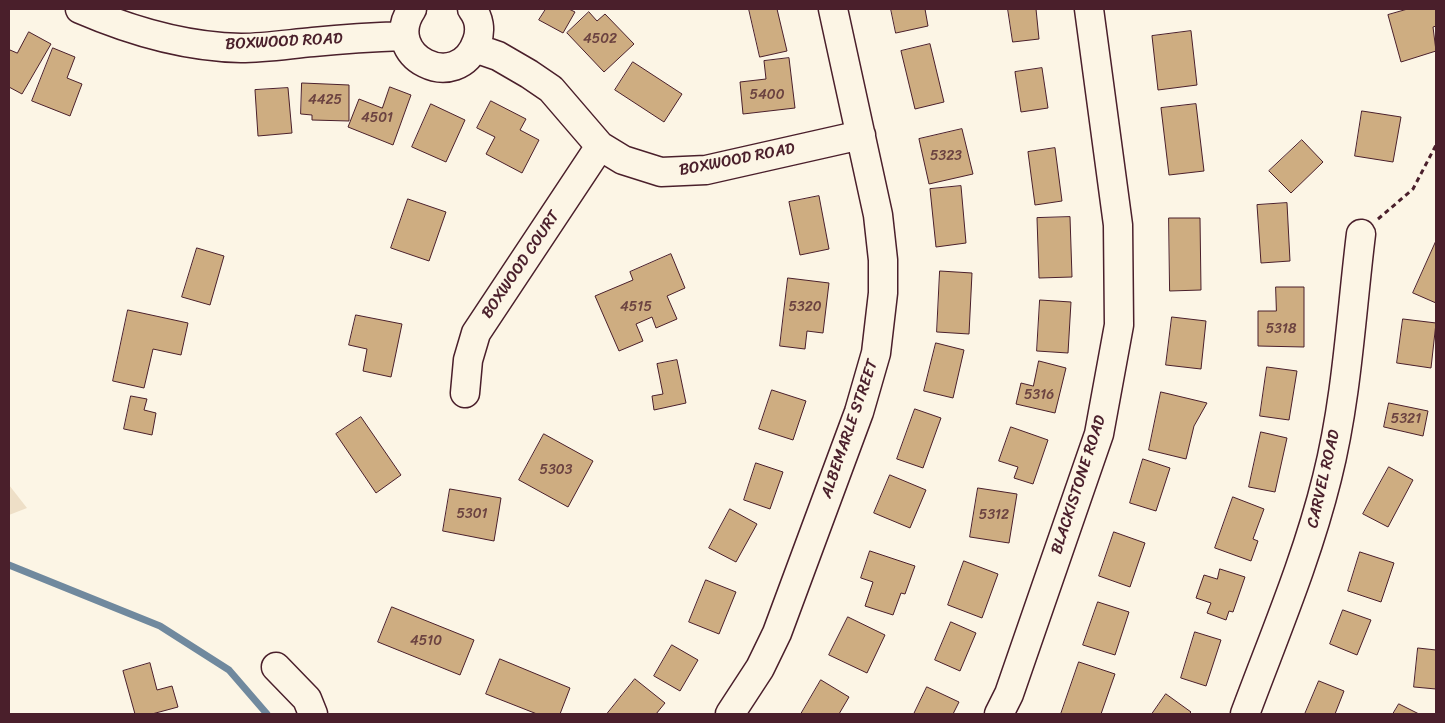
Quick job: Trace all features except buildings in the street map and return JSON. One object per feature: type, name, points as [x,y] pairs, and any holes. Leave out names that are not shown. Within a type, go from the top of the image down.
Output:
[{"type":"street","name":"BOXWOOD ROAD","points":[[80,9],[114,24],[163,38],[198,44],[242,48],[348,38],[404,36]]},
{"type":"street","points":[[412,9],[407,15],[404,36],[416,58],[426,65],[437,68],[459,64],[475,48],[479,36],[479,24],[472,9]]},
{"type":"street","name":"ALBEMARLE STREET","points":[[730,714],[760,668],[777,633],[859,412],[876,353],[883,294],[883,260],[878,215],[833,9]]},
{"type":"street","name":"BLACKISTONE ROAD","points":[[999,714],[1009,694],[1099,434],[1119,325],[1118,225],[1090,9]]},
{"type":"street","name":"BOXWOOD ROAD","points":[[475,48],[498,56],[529,74],[551,90],[600,146],[623,160],[660,172],[679,173],[706,170],[861,136]]},
{"type":"street","name":"BOXWOOD COURT","points":[[465,393],[468,360],[476,332],[600,146]]},
{"type":"street","name":"CARVEL ROAD","points":[[1245,714],[1307,548],[1327,477],[1342,391],[1361,234]]},
{"type":"street","points":[[276,667],[307,700],[313,714]]},
{"type":"path","points":[[1361,234],[1412,189],[1436,145]]},
{"type":"shaded area","points":[[9,485],[27,508],[9,515]]},
{"type":"waterway","points":[[9,565],[160,626],[229,670],[267,714]]}]
